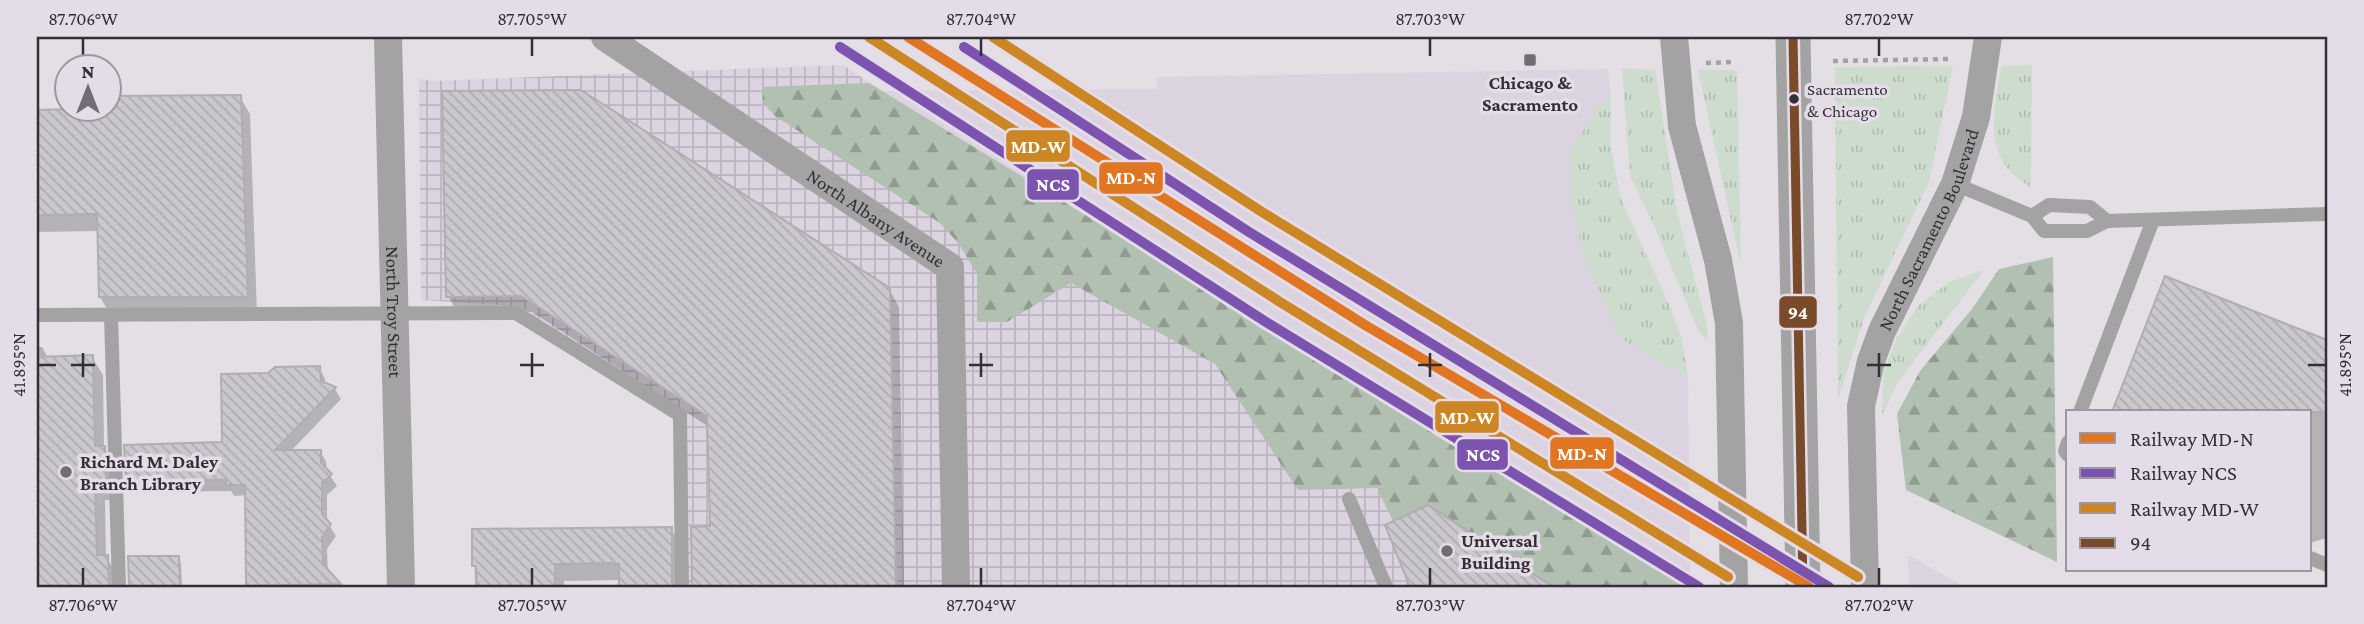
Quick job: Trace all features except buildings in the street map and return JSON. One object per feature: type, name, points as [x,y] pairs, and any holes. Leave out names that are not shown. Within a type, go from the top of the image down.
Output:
[{"type":"street","name":"North Troy Street","points":[[388,37],[401,587]]},
{"type":"street","name":"North Albany Avenue","points":[[605,37],[950,267],[956,587]]},
{"type":"street","points":[[1674,37],[1682,126],[1718,260],[1729,323],[1734,587]]},
{"type":"street","points":[[1793,37],[1803,587]]},
{"type":"street","name":"North Sacramento Boulevard","points":[[1865,587],[1861,406],[1871,361],[1882,331],[1955,184],[1976,117],[1988,37]]},
{"type":"lane","points":[[1955,184],[2032,216],[2044,231],[2087,231],[2107,221],[2327,214]]},
{"type":"lane","points":[[2032,216],[2049,205],[2090,207],[2107,221]]},
{"type":"lane","points":[[2081,410],[2152,220]]},
{"type":"lane","points":[[37,315],[516,313],[680,415],[682,587]]},
{"type":"lane","points":[[111,315],[119,587]]},
{"type":"lane","points":[[1349,499],[1386,587]]},
{"type":"path","points":[[1853,51],[1853,60]]},
{"type":"path","points":[[1833,61],[1950,59]]},
{"type":"path","points":[[1695,63],[1733,62]]},
{"type":"shaded area","points":[[843,65],[1690,584],[1690,587],[688,587],[686,419],[520,306],[421,300],[419,78],[432,81]]},
{"type":"shaded area","points":[[1608,69],[1611,96],[1598,106],[1620,338],[1688,378],[1690,584],[882,91],[1157,89],[1157,77]]},
{"type":"shaded area","points":[[1908,555],[1965,587],[1909,587]]},
{"type":"green space","points":[[2032,65],[2030,187],[2004,164],[1997,149],[1994,126],[2001,66]]},
{"type":"green space","points":[[1953,66],[1929,182],[1864,318],[1838,400],[1835,67]]},
{"type":"green space","points":[[1622,68],[1655,70],[1678,216],[1707,325],[1708,340],[1699,332],[1630,176]]},
{"type":"green space","points":[[1698,70],[1737,70],[1741,266]]},
{"type":"green space","points":[[869,83],[1690,584],[1690,587],[1551,587],[1428,505],[1393,521],[1377,488],[1298,490],[1215,364],[1071,283],[1007,322],[977,322],[977,274],[959,244],[940,223],[775,116],[763,103],[762,87]]},
{"type":"green space","points":[[1611,96],[1610,144],[1621,199],[1671,309],[1682,340],[1688,378],[1620,338],[1585,258],[1570,200],[1570,154],[1598,106]]},
{"type":"green space","points":[[2053,257],[2057,562],[1906,490],[1897,414],[1920,371],[1972,309],[1999,269]]},
{"type":"green space","points":[[1984,270],[1897,383],[1882,416],[1884,372],[1896,339],[1919,305],[1949,282]]},
{"type":"rail line","name":"MD-W","points":[[869,37],[1280,302],[1728,577]]},
{"type":"rail line","name":"MD-N","points":[[908,37],[1365,325],[1809,587]]},
{"type":"rail line","name":"MD-W","points":[[993,37],[1262,212],[1858,577]]},
{"type":"rail line","name":"NCS","points":[[840,47],[1266,322],[1699,587]]},
{"type":"rail line","name":"NCS","points":[[964,47],[1249,232],[1829,587]]},
{"type":"transit line","name":"94","points":[[1793,37],[1803,587]]},
{"type":"place","name":"Chicago & Sacramento","points":[[1530,60]]},
{"type":"place","name":"Sacramento & Chicago","points":[[1794,99]]},
{"type":"place","name":"Richard M. Daley Branch Library","points":[[66,472]]},
{"type":"place","name":"Universal Building","points":[[1447,551]]}]
